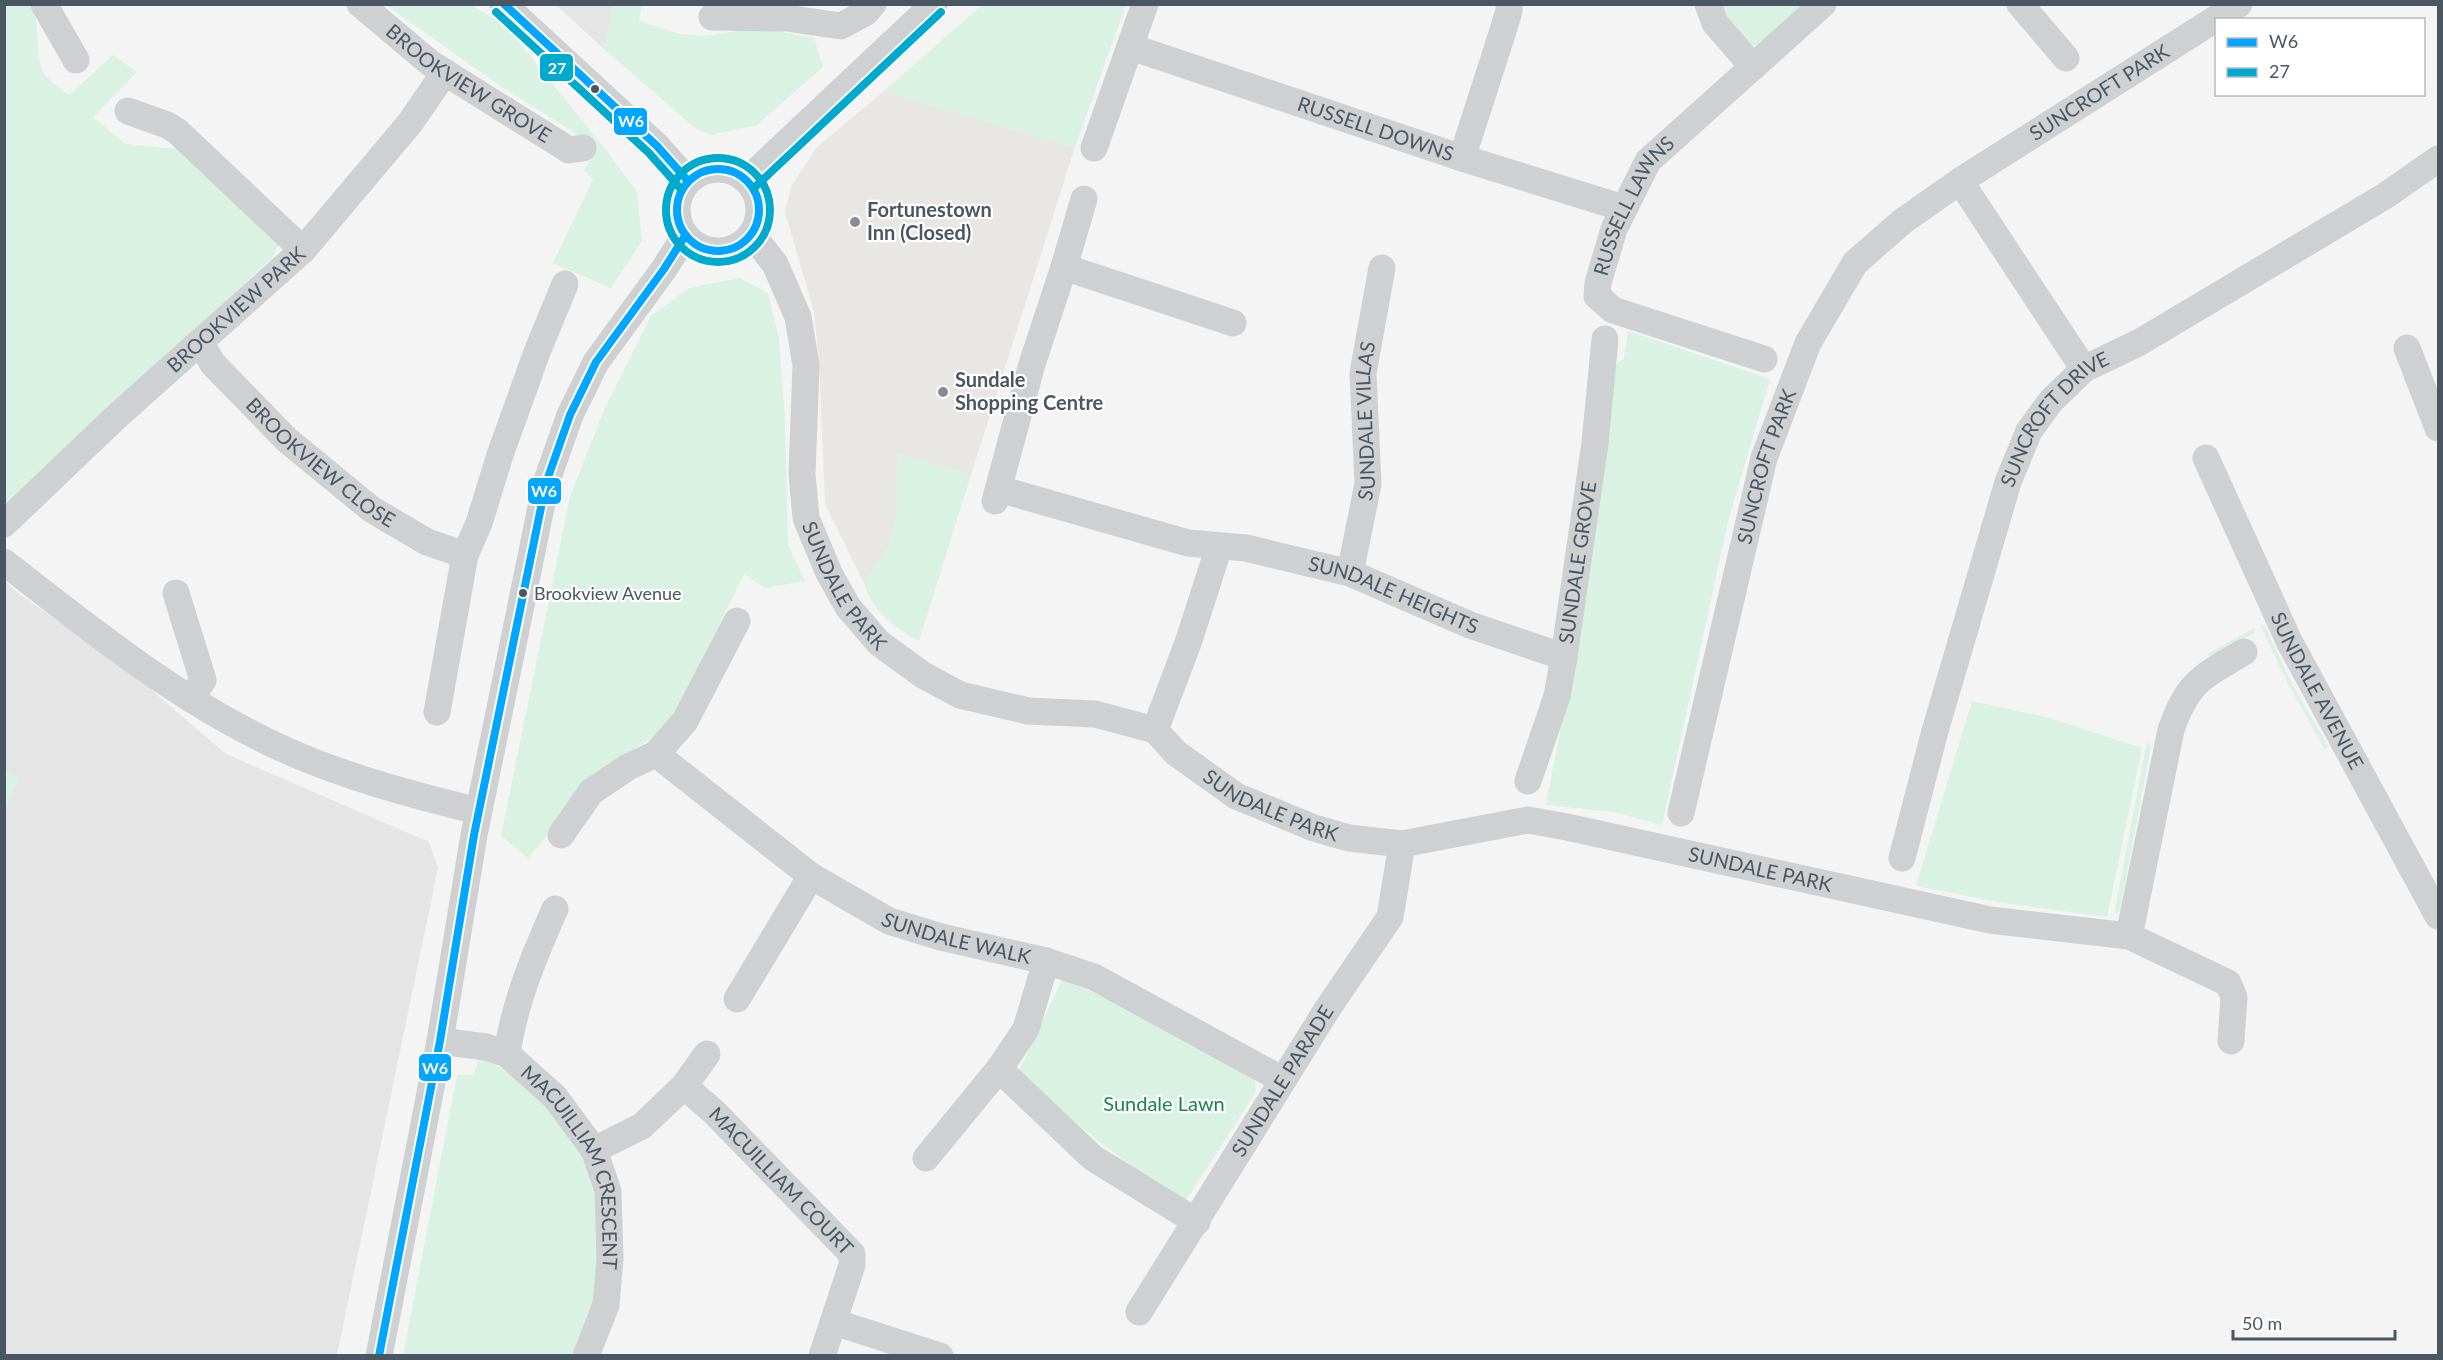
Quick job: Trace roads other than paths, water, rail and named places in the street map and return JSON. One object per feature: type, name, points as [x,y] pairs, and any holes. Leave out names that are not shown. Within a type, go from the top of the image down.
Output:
[{"type":"street","points":[[44,4],[76,60]]},
{"type":"street","name":"BROOKVIEW GROVE","points":[[360,4],[445,72],[569,150],[583,148]]},
{"type":"street","points":[[503,4],[657,146],[688,181]]},
{"type":"street","points":[[712,17],[786,18],[841,26],[865,13],[873,4]]},
{"type":"street","points":[[747,180],[934,4]]},
{"type":"street","points":[[1094,148],[1145,4]]},
{"type":"street","points":[[1462,158],[1504,29],[1509,4]]},
{"type":"street","points":[[1708,4],[1715,23],[1753,67]]},
{"type":"street","name":"RUSSELL LAWNS","points":[[1764,359],[1613,310],[1597,296],[1608,251],[1623,208],[1648,161],[1823,4]]},
{"type":"street","points":[[2020,4],[2066,58]]},
{"type":"street","name":"SUNCROFT PARK","points":[[2217,18],[2239,4]]},
{"type":"street","name":"SUNCROFT PARK","points":[[1681,813],[1764,459],[1808,343],[1855,263],[1903,220],[1960,181],[2215,19]]},
{"type":"street","name":"RUSSELL DOWNS","points":[[1131,46],[1462,158],[1623,208]]},
{"type":"street","name":"BROOKVIEW PARK","points":[[4,524],[303,250],[410,123],[445,72]]},
{"type":"street","points":[[128,111],[177,131],[303,250]]},
{"type":"street","name":"SUNCROFT DRIVE","points":[[1902,858],[1935,731],[2008,482],[2029,431],[2051,401],[2084,369],[2171,324],[2385,196],[2439,159]]},
{"type":"street","points":[[711,169],[724,169],[737,173],[747,180],[755,189],[759,201],[760,213],[752,235],[743,244],[731,250],[719,252],[695,245],[685,236],[679,223],[677,208],[680,194],[688,181],[699,173],[711,169]]},
{"type":"street","points":[[1960,181],[2084,369]]},
{"type":"street","points":[[1084,199],[1064,267],[1233,323]]},
{"type":"street","name":"SUNDALE PARK","points":[[752,235],[775,264],[798,317],[806,365],[802,474],[806,518],[829,573],[848,607],[879,643],[923,675],[960,695],[1028,711],[1095,714],[1155,730],[1176,753],[1236,796],[1314,828],[1349,838],[1402,844],[1527,820],[1680,850],[1990,920],[2129,936],[2228,983],[2234,997],[2231,1041]]},
{"type":"street","points":[[379,1356],[440,1041],[461,900],[478,811],[546,483],[570,415],[596,362],[664,269],[685,236]]},
{"type":"street","name":"SUNDALE HEIGHTS","points":[[1064,267],[1032,364],[997,495],[1188,543],[1246,548],[1350,573],[1470,625],[1564,657]]},
{"type":"street","name":"SUNDALE VILLAS","points":[[1350,573],[1368,484],[1363,373],[1382,268]]},
{"type":"street","points":[[437,712],[465,555],[479,523],[500,454],[537,352],[565,284]]},
{"type":"street","name":"SUNDALE GROVE","points":[[1528,781],[1557,696],[1564,657],[1595,443],[1605,339]]},
{"type":"street","name":"BROOKVIEW CLOSE","points":[[200,342],[213,364],[287,440],[371,508],[427,542],[465,555]]},
{"type":"street","points":[[2407,348],[2439,428]]},
{"type":"street","name":"SUNDALE AVENUE","points":[[2206,458],[2289,641],[2439,916]]},
{"type":"street","points":[[1155,730],[1188,643],[1219,547]]},
{"type":"street","points":[[4,562],[67,612],[191,699],[283,749],[347,774],[478,811]]},
{"type":"street","points":[[176,593],[202,670],[203,680],[191,699]]},
{"type":"street","points":[[561,835],[591,792],[628,767],[656,754],[685,721],[737,621]]},
{"type":"street","points":[[2129,936],[2171,730],[2178,711],[2186,695],[2202,676],[2244,652]]},
{"type":"street","name":"SUNDALE WALK","points":[[656,754],[811,876],[889,921],[941,937],[1046,961],[1095,977],[1283,1080]]},
{"type":"street","name":"SUNDALE PARADE","points":[[1139,1312],[1197,1222],[1283,1080],[1390,917],[1402,844]]},
{"type":"street","points":[[737,999],[811,876]]},
{"type":"street","points":[[507,1054],[510,1033],[533,960],[555,909]]},
{"type":"street","points":[[926,1158],[999,1070],[1026,1029],[1046,961]]},
{"type":"street","name":"MACUILLIAM CRESCENT","points":[[440,1041],[486,1047],[507,1054],[555,1097],[594,1150],[608,1191],[610,1259],[606,1305],[594,1353]]},
{"type":"street","points":[[594,1150],[642,1126],[684,1086],[707,1054]]},
{"type":"street","points":[[999,1070],[1093,1158],[1197,1222]]},
{"type":"street","name":"MACUILLIAM COURT","points":[[684,1086],[715,1113],[852,1254],[852,1265],[822,1356]]},
{"type":"street","points":[[834,1322],[940,1356]]},
{"type":"place","name":"Fortunestown Inn (Closed)","points":[[855,222]]},
{"type":"place","name":"Sundale Shopping Centre","points":[[943,392]]},
{"type":"place","name":"Brookview Avenue","points":[[523,593]]},
{"type":"park label","name":"Sundale Lawn","points":[[1164,1104]]}]
